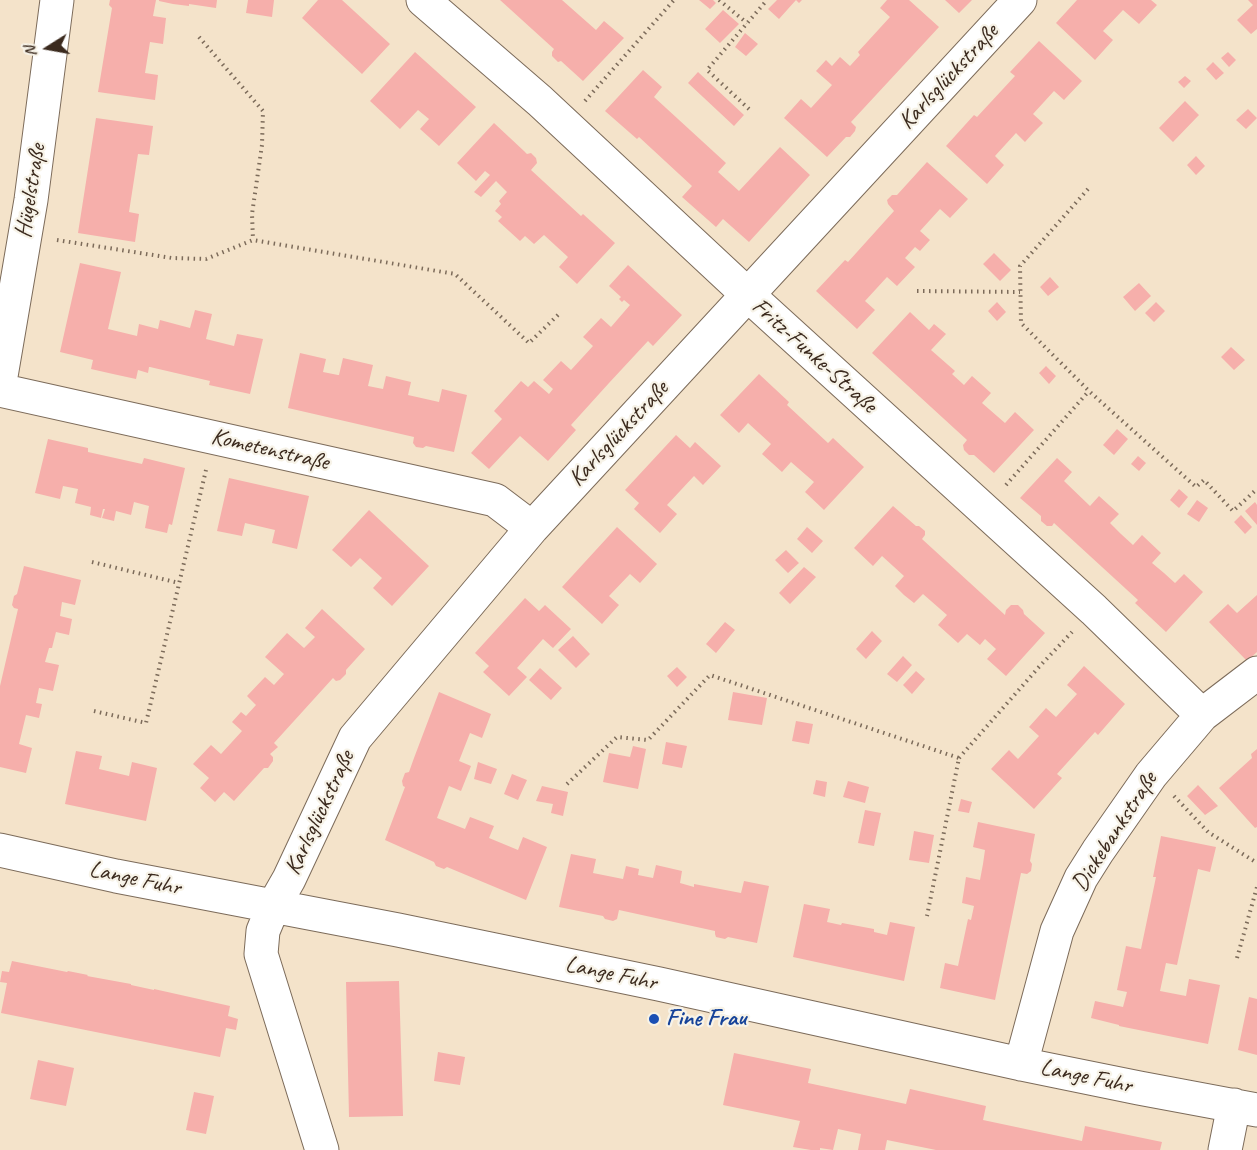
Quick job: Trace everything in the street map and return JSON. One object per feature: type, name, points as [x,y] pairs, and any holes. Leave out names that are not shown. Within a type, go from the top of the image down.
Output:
[{"type":"street","name":"Hügelstraße","points":[[0,382],[32,190],[57,0]]},
{"type":"street","name":"Fritz-Funke-Straße","points":[[423,0],[540,101],[747,295],[1094,610],[1202,715]]},
{"type":"street","name":"Karlsglückstraße","points":[[273,907],[289,879],[355,738],[532,528],[1020,0]]},
{"type":"street","name":"Kometenstraße","points":[[0,390],[495,500],[532,528]]},
{"type":"street","name":"Dickebankstraße","points":[[1021,1064],[1057,931],[1081,878],[1151,776],[1202,715],[1257,673]]},
{"type":"street","name":"Lange Fuhr","points":[[0,850],[116,876],[647,982],[1021,1064],[1246,1107]]},
{"type":"street","points":[[273,907],[263,931],[261,954],[322,1150]]},
{"type":"street","points":[[1225,1150],[1246,1107]]},
{"type":"path","points":[[565,124],[674,0]]},
{"type":"path","points":[[719,0],[747,23]]},
{"type":"path","points":[[749,110],[707,70],[768,0]]},
{"type":"path","points":[[199,36],[263,111],[262,145],[252,214],[253,240]]},
{"type":"path","points":[[1088,189],[1020,266],[1021,323],[1089,391],[1196,487],[1204,480],[1233,511],[1257,489]]},
{"type":"path","points":[[25,234],[172,258],[207,259],[253,240],[455,274],[529,343],[561,312]]},
{"type":"path","points":[[917,291],[1020,292]]},
{"type":"path","points":[[984,510],[1089,391]]},
{"type":"path","points":[[94,711],[146,723],[213,437]]},
{"type":"path","points":[[92,562],[179,583]]},
{"type":"path","points":[[927,916],[959,758],[1038,668],[1094,610]]},
{"type":"path","points":[[567,784],[617,737],[648,740],[710,675],[959,758]]},
{"type":"path","points":[[1151,776],[1181,802],[1208,832],[1257,863]]},
{"type":"path","points":[[1237,958],[1257,887]]},
{"type":"building","points":[[110,0],[156,0],[153,16],[166,18],[163,44],[150,42],[145,73],[158,75],[155,100],[98,92],[112,8],[109,5]]},
{"type":"building","points":[[159,0],[217,0],[216,8],[173,4]]},
{"type":"building","points":[[248,0],[274,0],[272,17],[246,13]]},
{"type":"building","points":[[318,0],[342,0],[390,44],[362,74],[302,18]]},
{"type":"building","points":[[500,0],[562,0],[596,30],[604,21],[624,38],[583,81],[561,61],[558,62],[552,56],[554,49]]},
{"type":"building","points":[[699,0],[713,0],[716,3],[710,9]]},
{"type":"building","points":[[777,0],[796,0],[779,19],[768,9]]},
{"type":"building","points":[[887,0],[909,0],[939,27],[851,122],[856,127],[855,131],[827,157],[784,118],[801,99],[811,108],[832,85],[816,71],[826,60],[832,66],[840,57],[850,66],[860,55],[858,52],[890,17],[880,8]]},
{"type":"building","points":[[945,0],[972,0],[959,13]]},
{"type":"building","points":[[1077,0],[1151,0],[1157,5],[1139,24],[1123,10],[1103,31],[1113,40],[1095,60],[1056,23]]},
{"type":"building","points":[[1248,0],[1257,0],[1257,29],[1251,34],[1237,20],[1253,5]]},
{"type":"building","points":[[723,10],[739,24],[720,43],[705,29]]},
{"type":"building","points":[[745,33],[758,44],[746,56],[735,47]]},
{"type":"building","points":[[1039,41],[1082,81],[1064,100],[1054,91],[1033,114],[1043,123],[1025,142],[1016,133],[995,156],[1004,165],[987,184],[946,146],[974,115],[977,117],[1015,76],[1010,72]]},
{"type":"building","points":[[415,52],[476,107],[439,146],[420,129],[429,119],[418,110],[400,129],[370,101]]},
{"type":"building","points":[[1228,52],[1236,60],[1229,67],[1221,58]]},
{"type":"building","points":[[1213,62],[1224,73],[1216,80],[1206,69]]},
{"type":"building","points":[[643,70],[662,87],[654,97],[726,163],[718,172],[739,191],[780,147],[810,175],[749,242],[723,219],[716,227],[682,197],[692,186],[639,137],[637,139],[605,111]]},
{"type":"building","points":[[698,72],[744,115],[734,126],[688,83]]},
{"type":"building","points":[[1185,76],[1191,81],[1184,88],[1178,82]]},
{"type":"building","points":[[1185,101],[1199,115],[1173,142],[1159,128]]},
{"type":"building","points":[[1248,109],[1257,118],[1246,129],[1236,120]]},
{"type":"building","points":[[96,118],[153,126],[149,155],[138,154],[129,212],[139,214],[135,242],[78,233]]},
{"type":"building","points":[[494,123],[527,154],[531,153],[536,158],[537,163],[531,170],[581,216],[583,214],[615,243],[577,284],[559,267],[568,257],[544,235],[534,244],[525,236],[520,241],[498,221],[502,217],[495,211],[501,204],[499,201],[507,192],[496,181],[481,197],[474,192],[490,175],[485,171],[476,181],[457,163]]},
{"type":"building","points":[[1196,156],[1205,166],[1196,175],[1187,165]]},
{"type":"building","points":[[927,162],[968,199],[950,218],[940,209],[920,231],[930,240],[920,251],[915,247],[905,258],[915,267],[897,286],[887,277],[865,301],[875,310],[857,329],[816,291],[845,260],[848,262],[894,211],[887,200],[892,195],[897,195]]},
{"type":"building","points":[[994,253],[1011,270],[1000,281],[983,264]]},
{"type":"building","points":[[80,263],[121,272],[108,329],[137,336],[139,324],[158,329],[160,320],[190,328],[195,310],[212,314],[206,339],[234,346],[237,334],[263,339],[250,394],[209,385],[210,381],[150,367],[148,373],[138,370],[136,379],[113,374],[91,369],[93,360],[60,352]]},
{"type":"building","points":[[628,265],[682,315],[653,346],[648,341],[609,383],[571,425],[576,430],[548,461],[520,436],[489,469],[471,453],[502,419],[494,411],[521,381],[528,387],[534,381],[549,394],[553,389],[543,380],[561,361],[571,370],[593,346],[583,337],[601,318],[611,327],[630,305],[624,300],[622,302],[619,299],[621,297],[609,286]]},
{"type":"building","points":[[1050,277],[1059,287],[1048,296],[1040,287]]},
{"type":"building","points":[[1139,283],[1151,296],[1135,311],[1123,297]]},
{"type":"building","points":[[997,302],[1006,312],[997,321],[988,311]]},
{"type":"building","points":[[1156,302],[1165,311],[1154,322],[1145,313]]},
{"type":"building","points":[[910,312],[929,330],[934,324],[946,334],[931,350],[955,371],[952,374],[964,385],[972,376],[991,393],[982,403],[1005,423],[1015,412],[1034,430],[994,473],[974,455],[969,455],[963,445],[967,440],[872,353]]},
{"type":"building","points":[[1231,347],[1245,360],[1234,370],[1221,357]]},
{"type":"building","points":[[300,353],[326,359],[323,372],[338,375],[343,358],[373,365],[368,386],[383,389],[386,376],[411,382],[408,395],[439,402],[442,389],[467,395],[454,452],[426,446],[416,447],[413,443],[414,437],[288,408]]},
{"type":"building","points":[[1046,366],[1056,376],[1049,384],[1039,373]]},
{"type":"building","points":[[759,374],[789,402],[787,405],[828,443],[833,438],[864,467],[824,510],[805,492],[814,482],[791,462],[782,472],[762,454],[771,444],[748,423],[739,433],[720,415]]},
{"type":"building","points":[[1117,429],[1128,439],[1114,455],[1103,445]]},
{"type":"building","points":[[676,435],[690,448],[695,442],[721,466],[703,485],[694,476],[667,505],[677,514],[660,533],[634,509],[639,503],[625,490]]},
{"type":"building","points":[[48,439],[88,448],[88,452],[142,464],[144,458],[185,468],[172,525],[169,524],[167,533],[145,528],[149,506],[134,502],[131,515],[116,511],[114,521],[102,518],[105,509],[103,509],[101,518],[90,515],[91,507],[75,503],[78,489],[63,486],[60,499],[35,493]]},
{"type":"building","points":[[1138,456],[1146,463],[1139,471],[1131,464]]},
{"type":"building","points":[[1057,458],[1072,472],[1064,481],[1090,506],[1099,496],[1119,514],[1110,523],[1121,534],[1133,545],[1142,535],[1161,553],[1152,563],[1175,583],[1184,574],[1203,592],[1166,632],[1135,603],[1138,600],[1054,523],[1052,526],[1047,526],[1041,521],[1041,516],[1020,498]]},
{"type":"building","points":[[229,478],[309,496],[297,549],[272,543],[275,530],[245,523],[242,536],[217,531]]},
{"type":"building","points":[[1179,489],[1188,497],[1179,508],[1170,500]]},
{"type":"building","points":[[1197,500],[1208,508],[1199,522],[1187,514]]},
{"type":"building","points":[[1255,502],[1257,505],[1257,525],[1245,511]]},
{"type":"building","points":[[893,506],[925,531],[922,539],[1005,615],[1011,605],[1018,605],[1024,614],[1045,633],[1006,676],[987,659],[996,649],[985,639],[980,645],[967,634],[958,643],[938,625],[947,615],[923,594],[914,603],[904,595],[895,586],[904,576],[882,556],[873,566],[854,548]]},
{"type":"building","points":[[369,510],[429,566],[392,606],[373,588],[382,578],[360,558],[351,567],[332,550]]},
{"type":"building","points":[[1241,515],[1252,527],[1245,534],[1234,522]]},
{"type":"building","points":[[617,527],[657,564],[640,583],[630,574],[609,596],[619,605],[602,624],[562,587]]},
{"type":"building","points":[[807,527],[823,541],[812,553],[797,539]]},
{"type":"building","points":[[786,550],[799,563],[788,573],[775,560]]},
{"type":"building","points":[[24,566],[81,580],[75,605],[62,602],[60,616],[72,619],[69,635],[56,632],[45,662],[59,665],[53,691],[39,688],[36,703],[42,704],[39,718],[26,715],[19,744],[32,748],[26,773],[0,767],[0,686],[18,609],[12,605]]},
{"type":"building","points":[[804,567],[816,577],[790,604],[779,593]]},
{"type":"building","points":[[1257,595],[1257,652],[1247,661],[1209,622],[1228,604],[1237,613]]},
{"type":"building","points":[[525,598],[539,611],[545,605],[571,629],[553,648],[543,639],[517,668],[527,677],[509,696],[483,672],[489,666],[475,653]]},
{"type":"building","points":[[322,609],[365,649],[346,670],[346,674],[340,680],[336,681],[333,678],[274,743],[278,747],[270,754],[273,761],[268,768],[264,768],[234,801],[224,792],[215,802],[200,788],[209,778],[193,764],[211,745],[221,754],[242,731],[232,722],[241,712],[246,716],[256,705],[247,696],[265,677],[274,685],[284,674],[265,657],[287,633],[304,648],[315,637],[305,628]]},
{"type":"building","points":[[725,622],[735,630],[716,653],[706,644]]},
{"type":"building","points":[[872,631],[882,641],[866,659],[856,649]]},
{"type":"building","points":[[573,636],[590,654],[576,668],[558,650]]},
{"type":"building","points":[[903,656],[912,665],[897,682],[887,674]]},
{"type":"building","points":[[1084,666],[1125,704],[1098,735],[1095,732],[1057,774],[1062,778],[1034,809],[991,769],[1009,750],[1018,759],[1039,736],[1029,727],[1046,708],[1056,717],[1077,694],[1067,685]]},
{"type":"building","points":[[677,667],[687,677],[677,687],[667,676]]},
{"type":"building","points":[[540,668],[562,688],[551,700],[529,680]]},
{"type":"building","points":[[916,671],[925,679],[912,694],[903,685]]},
{"type":"building","points":[[439,692],[491,714],[482,738],[470,733],[459,761],[471,766],[461,791],[449,786],[437,818],[465,829],[470,817],[494,826],[489,838],[518,850],[523,837],[547,847],[526,900],[447,867],[444,869],[436,866],[434,862],[385,840],[405,787],[402,781],[405,773],[409,772]]},
{"type":"building","points":[[733,692],[767,698],[762,725],[728,720]]},
{"type":"building","points":[[796,721],[813,724],[809,744],[792,741]]},
{"type":"building","points":[[666,742],[687,746],[682,768],[662,764]]},
{"type":"building","points":[[633,746],[646,749],[638,789],[603,782],[609,753],[630,757]]},
{"type":"building","points":[[1257,749],[1257,827],[1255,828],[1219,788],[1252,758],[1251,754]]},
{"type":"building","points":[[76,751],[102,756],[99,769],[129,776],[132,762],[157,768],[146,821],[65,804]]},
{"type":"building","points":[[478,762],[497,769],[491,784],[474,779]]},
{"type":"building","points":[[512,774],[527,780],[518,800],[504,794]]},
{"type":"building","points":[[816,780],[827,782],[825,797],[813,794]]},
{"type":"building","points":[[848,781],[869,787],[865,803],[843,797]]},
{"type":"building","points":[[1198,785],[1218,806],[1205,815],[1187,796]]},
{"type":"building","points":[[542,786],[568,792],[563,816],[551,813],[553,804],[536,801]]},
{"type":"building","points":[[961,799],[972,802],[969,813],[958,811]]},
{"type":"building","points":[[865,810],[881,813],[874,846],[858,843]]},
{"type":"building","points":[[978,822],[1035,834],[1030,861],[1031,871],[1027,874],[1021,873],[995,1000],[940,988],[945,963],[958,966],[968,919],[971,920],[974,906],[962,903],[966,877],[980,880],[985,850],[973,847]]},
{"type":"building","points":[[914,831],[934,835],[929,863],[909,860]]},
{"type":"building","points":[[1161,836],[1216,847],[1210,872],[1198,869],[1177,965],[1166,963],[1160,991],[1186,996],[1189,979],[1220,985],[1208,1044],[1091,1018],[1095,1001],[1123,1007],[1127,992],[1117,990],[1126,946],[1141,949],[1156,877],[1153,877]]},
{"type":"building","points":[[571,854],[596,859],[593,873],[623,879],[626,866],[639,869],[638,875],[653,878],[656,865],[682,871],[680,883],[694,887],[694,884],[741,893],[744,881],[769,886],[757,943],[716,937],[715,931],[619,910],[617,919],[613,921],[603,916],[559,907]]},
{"type":"building","points":[[804,904],[830,909],[827,922],[874,929],[874,932],[887,935],[890,922],[915,927],[904,981],[793,957]]},
{"type":"building","points":[[12,961],[230,1006],[228,1016],[238,1019],[236,1030],[226,1028],[220,1057],[1,1013],[7,983],[0,982],[2,971],[9,972]]},
{"type":"building","points":[[399,981],[403,1116],[349,1117],[346,982]]},
{"type":"building","points":[[1249,997],[1257,999],[1257,1055],[1238,1050]]},
{"type":"building","points":[[438,1052],[465,1057],[460,1085],[434,1081]]},
{"type":"building","points":[[734,1053],[811,1069],[808,1083],[906,1104],[910,1089],[986,1106],[983,1120],[1082,1141],[1085,1126],[1162,1142],[1160,1150],[936,1150],[887,1140],[885,1150],[858,1150],[861,1134],[838,1129],[833,1150],[793,1147],[800,1121],[723,1105]]},
{"type":"building","points":[[38,1060],[74,1068],[66,1106],[30,1099]]},
{"type":"building","points":[[194,1092],[214,1096],[206,1134],[186,1130]]},
{"type":"place","name":"Fine Frau","points":[[654,1019]]}]
